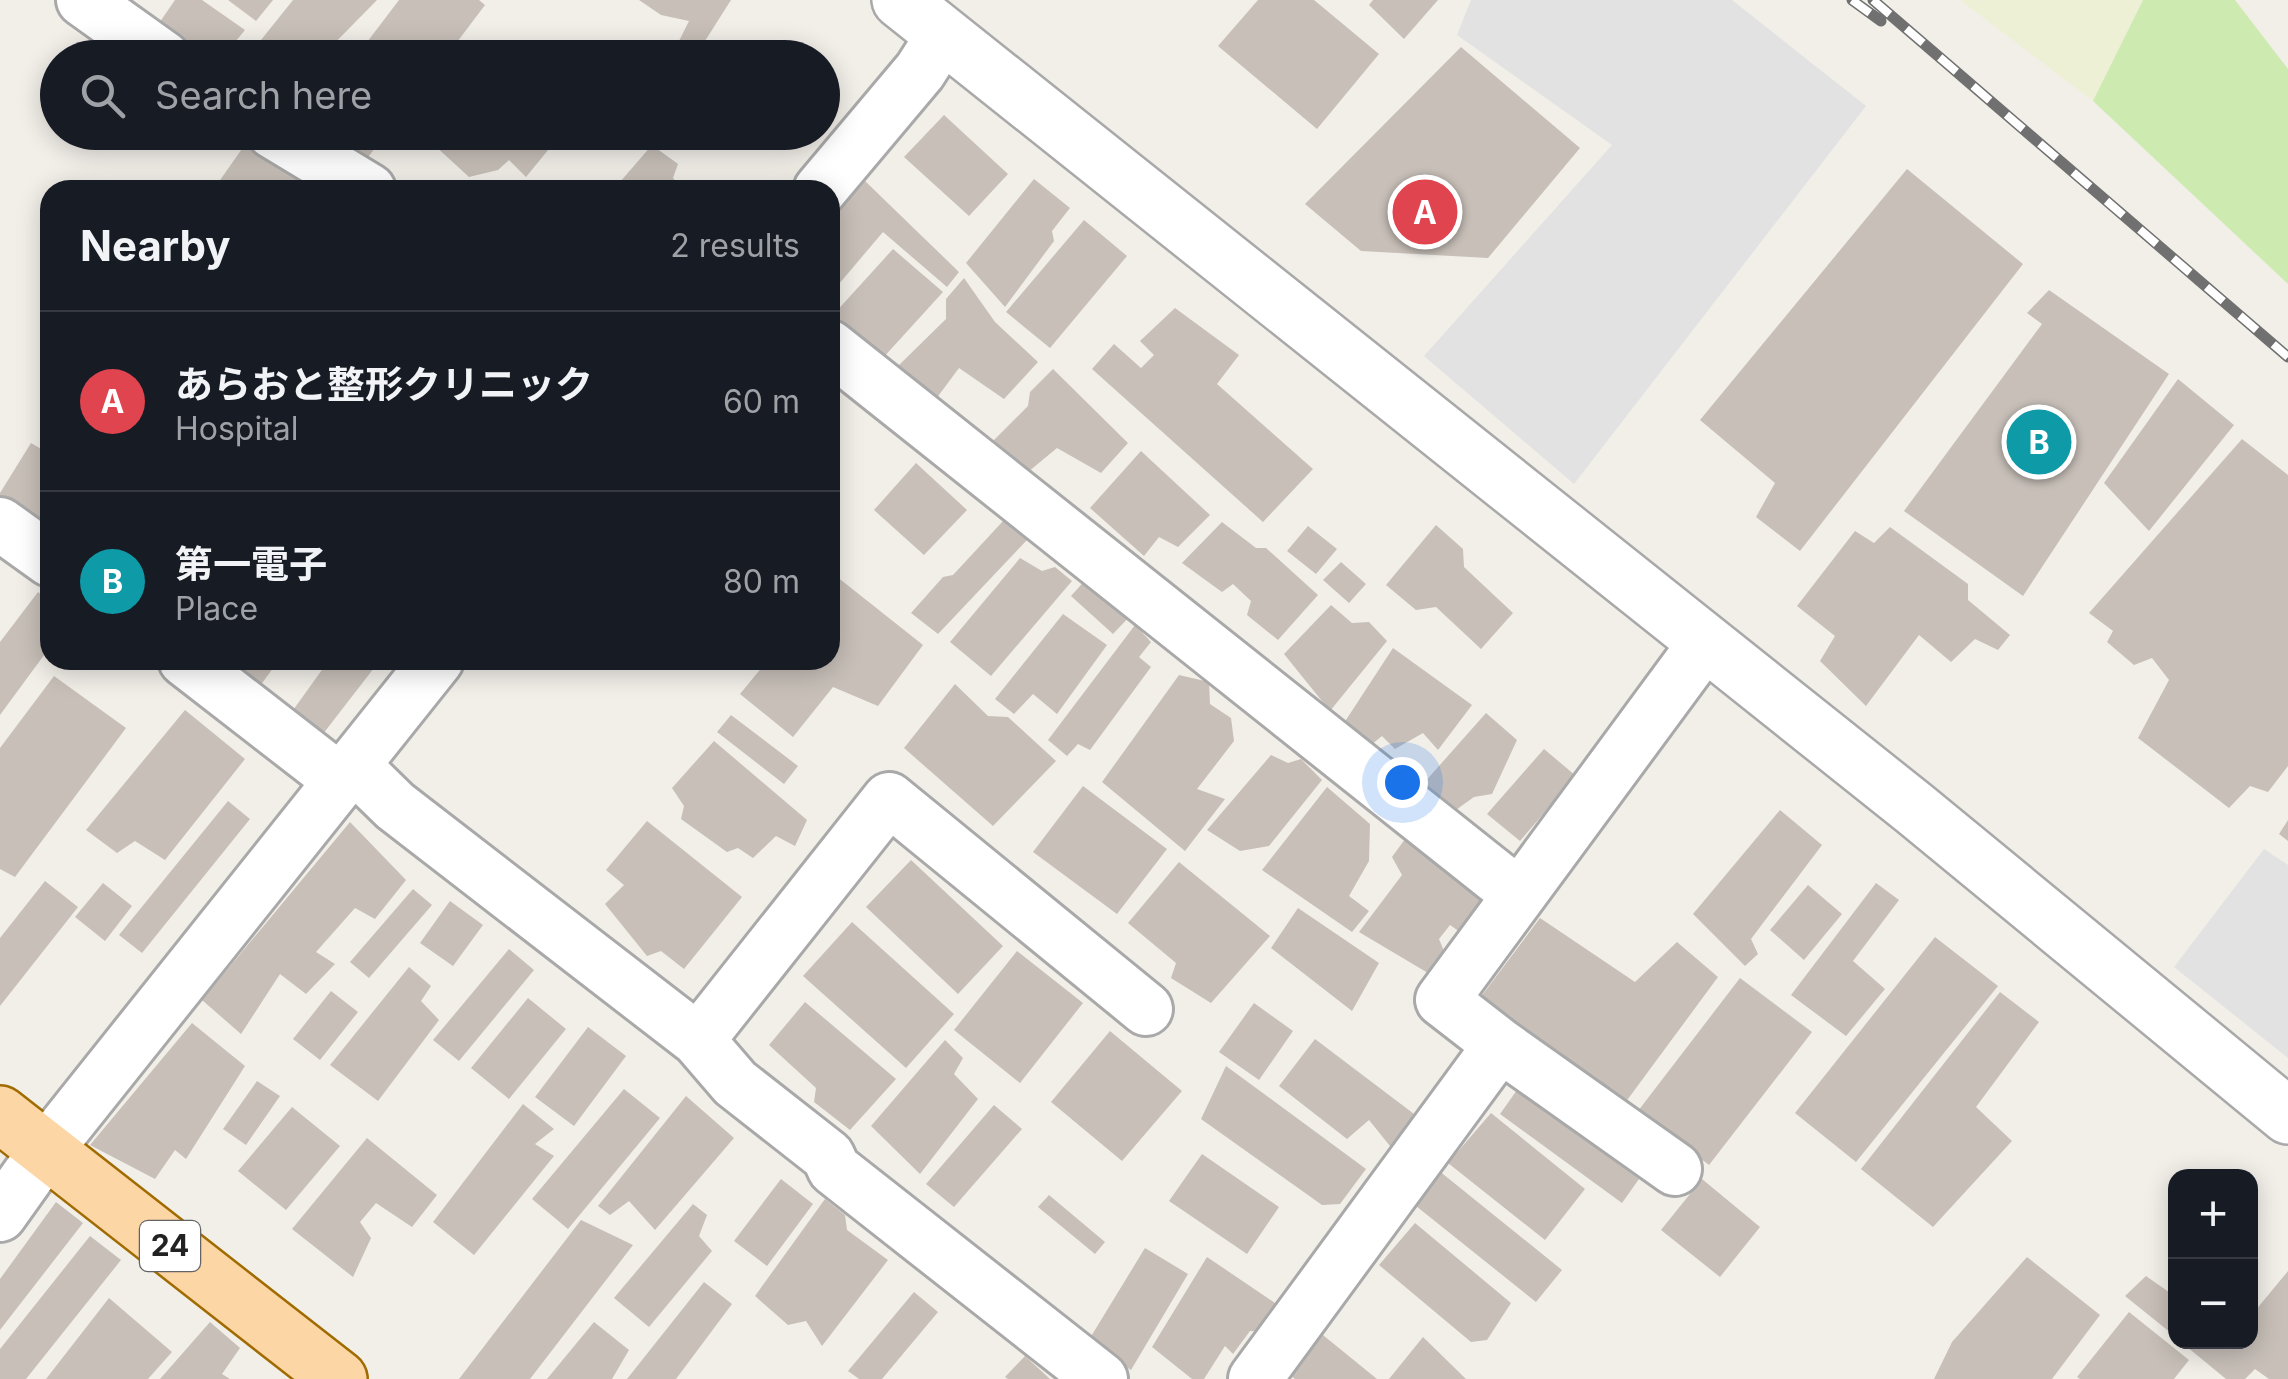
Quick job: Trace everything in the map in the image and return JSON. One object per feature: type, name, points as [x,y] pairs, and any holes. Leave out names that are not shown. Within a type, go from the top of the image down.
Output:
[{"type":"main road","name":"24","points":[[0,1114],[340,1379]]},
{"type":"street","points":[[84,0],[139,40]]},
{"type":"street","points":[[900,0],[1914,809],[2288,1116]]},
{"type":"street","points":[[828,180],[920,72],[944,35]]},
{"type":"street","points":[[302,150],[352,180]]},
{"type":"street","points":[[840,355],[1519,895]]},
{"type":"street","points":[[0,524],[40,553]]},
{"type":"street","points":[[1675,1169],[1442,1000],[1705,644]]},
{"type":"street","points":[[199,670],[394,806],[698,1040],[735,1082],[828,1156],[834,1169],[1101,1379]]},
{"type":"street","points":[[0,1215],[47,1149],[428,670]]},
{"type":"street","points":[[698,1040],[889,798],[1146,1009]]},
{"type":"street","points":[[1255,1379],[1500,1045]]},
{"type":"green space","points":[[1960,0],[2143,0],[2093,101]]},
{"type":"green space","points":[[2143,0],[2235,0],[2288,69],[2288,284],[2093,101]]},
{"type":"shaded area","points":[[1471,0],[1732,0],[1866,106],[1574,484],[1424,356],[1612,145],[1457,35]]},
{"type":"shaded area","points":[[2264,849],[2288,865],[2288,1058],[2174,967]]},
{"type":"building","points":[[175,0],[202,0],[245,30],[237,40],[171,40],[155,29]]},
{"type":"building","points":[[228,0],[273,0],[256,21]]},
{"type":"building","points":[[293,0],[377,0],[338,40],[261,40]]},
{"type":"building","points":[[399,0],[479,0],[485,5],[459,40],[369,40]]},
{"type":"building","points":[[639,0],[731,0],[706,40],[680,40],[689,21],[661,15]]},
{"type":"building","points":[[1258,0],[1314,0],[1379,54],[1317,129],[1218,46]]},
{"type":"building","points":[[1373,0],[1438,0],[1404,39],[1369,5]]},
{"type":"building","points":[[1461,47],[1580,148],[1488,258],[1361,251],[1305,204]]},
{"type":"building","points":[[944,115],[1008,174],[969,216],[904,157]]},
{"type":"building","points":[[241,150],[267,150],[301,180],[220,180]]},
{"type":"building","points":[[353,150],[374,150],[366,160]]},
{"type":"building","points":[[440,150],[548,150],[526,177],[509,160],[498,170],[469,177]]},
{"type":"building","points":[[648,150],[659,150],[678,164],[675,180],[622,180]]},
{"type":"building","points":[[1907,169],[2023,264],[1800,551],[1756,517],[1775,483],[1700,420]]},
{"type":"building","points":[[1034,179],[1070,208],[1052,231],[1054,241],[1005,307],[966,263]]},
{"type":"building","points":[[865,181],[959,272],[947,287],[883,232],[840,283],[840,209]]},
{"type":"building","points":[[1084,220],[1127,256],[1050,348],[1006,312]]},
{"type":"building","points":[[893,249],[943,292],[882,359],[840,321],[840,307]]},
{"type":"building","points":[[964,278],[995,322],[1038,362],[1004,399],[959,368],[933,403],[896,368],[946,319],[946,299]]},
{"type":"building","points":[[2049,290],[2169,374],[2023,596],[1904,511],[2042,324],[2027,313]]},
{"type":"building","points":[[1175,308],[1239,355],[1217,384],[1313,469],[1263,522],[1092,369],[1114,344],[1141,368],[1154,355],[1140,341]]},
{"type":"building","points":[[1053,369],[1128,443],[1101,473],[1057,448],[1022,477],[992,442],[1028,406],[1030,392]]},
{"type":"building","points":[[2178,379],[2234,425],[2149,531],[2104,483]]},
{"type":"building","points":[[2242,439],[2288,475],[2288,766],[2268,792],[2250,786],[2229,808],[2138,738],[2169,680],[2152,658],[2134,665],[2107,642],[2113,631],[2089,613]]},
{"type":"building","points":[[31,443],[40,448],[40,527],[0,498]]},
{"type":"building","points":[[1141,451],[1210,515],[1178,547],[1159,537],[1144,556],[1090,508]]},
{"type":"building","points":[[916,463],[967,510],[924,555],[874,510]]},
{"type":"building","points":[[1004,520],[1027,540],[938,634],[911,613]]},
{"type":"building","points":[[1222,522],[1256,548],[1266,548],[1318,595],[1278,640],[1247,615],[1251,601],[1233,584],[1222,592],[1182,563]]},
{"type":"building","points":[[1436,525],[1463,549],[1464,567],[1513,613],[1481,649],[1436,607],[1416,610],[1386,585]]},
{"type":"building","points":[[1308,526],[1337,549],[1316,574],[1287,551]]},
{"type":"building","points":[[1890,527],[1968,584],[1968,600],[2010,635],[1998,650],[1975,639],[1951,662],[1919,635],[1866,706],[1820,661],[1835,636],[1797,606],[1855,531],[1874,543]]},
{"type":"building","points":[[1020,558],[1042,571],[1055,567],[1072,581],[991,676],[950,642]]},
{"type":"building","points":[[1341,562],[1366,584],[1349,603],[1323,580]]},
{"type":"building","points":[[1088,577],[1131,615],[1113,634],[1071,596]]},
{"type":"building","points":[[840,579],[923,645],[878,706],[833,687],[793,737],[740,694],[760,670],[840,670]]},
{"type":"building","points":[[40,594],[40,661],[0,715],[0,642]]},
{"type":"building","points":[[1331,605],[1352,623],[1369,622],[1387,641],[1330,711],[1284,654]]},
{"type":"building","points":[[1063,614],[1107,645],[1057,714],[1033,694],[1014,714],[995,699]]},
{"type":"building","points":[[1135,625],[1151,642],[1139,657],[1151,667],[1090,750],[1078,744],[1067,756],[1048,740]]},
{"type":"building","points":[[1393,648],[1472,705],[1438,750],[1423,733],[1395,749],[1382,736],[1371,745],[1344,723]]},
{"type":"building","points":[[239,670],[272,670],[260,686]]},
{"type":"building","points":[[322,670],[372,670],[316,743],[286,720]]},
{"type":"building","points":[[1179,675],[1209,682],[1210,704],[1231,718],[1234,741],[1197,789],[1225,799],[1185,851],[1102,782]]},
{"type":"building","points":[[54,676],[126,728],[15,877],[0,869],[0,748]]},
{"type":"building","points":[[955,684],[988,716],[1008,717],[1056,761],[993,826],[904,748]]},
{"type":"building","points":[[185,710],[245,759],[165,860],[135,841],[117,853],[86,830]]},
{"type":"building","points":[[1486,713],[1517,740],[1492,794],[1474,797],[1453,812],[1423,784]]},
{"type":"building","points":[[731,715],[798,766],[784,784],[717,732]]},
{"type":"building","points":[[714,741],[807,820],[795,846],[776,836],[753,858],[738,848],[727,852],[681,819],[684,806],[672,788]]},
{"type":"building","points":[[1544,749],[1576,776],[1520,841],[1487,814]]},
{"type":"building","points":[[1271,755],[1288,763],[1301,759],[1322,780],[1269,846],[1240,851],[1207,830]]},
{"type":"building","points":[[1083,786],[1167,849],[1117,914],[1033,852]]},
{"type":"building","points":[[1327,787],[1370,824],[1369,861],[1349,896],[1369,911],[1352,932],[1262,870]]},
{"type":"building","points":[[228,801],[250,819],[142,953],[119,935]]},
{"type":"building","points":[[1780,810],[1822,845],[1751,939],[1758,954],[1745,966],[1693,914]]},
{"type":"building","points":[[2288,820],[2288,841],[2279,834]]},
{"type":"building","points":[[647,821],[742,897],[684,969],[661,951],[647,956],[605,904],[624,885],[606,870]]},
{"type":"building","points":[[350,822],[406,880],[375,919],[355,908],[316,952],[335,964],[306,994],[280,974],[241,1034],[202,1000]]},
{"type":"building","points":[[1405,839],[1486,902],[1467,937],[1450,925],[1439,939],[1448,961],[1433,976],[1359,932],[1402,875],[1392,857]]},
{"type":"building","points":[[911,860],[1003,946],[958,994],[866,907]]},
{"type":"building","points":[[1179,862],[1270,936],[1211,1003],[1171,978],[1176,963],[1128,923]]},
{"type":"building","points":[[45,881],[78,907],[0,1006],[0,938]]},
{"type":"building","points":[[103,883],[132,906],[105,941],[75,917]]},
{"type":"building","points":[[1876,883],[1899,900],[1853,961],[1885,989],[1846,1036],[1791,995]]},
{"type":"building","points":[[1808,885],[1842,914],[1804,960],[1770,930]]},
{"type":"building","points":[[413,889],[432,905],[369,978],[350,962]]},
{"type":"building","points":[[450,901],[483,925],[453,966],[420,943]]},
{"type":"building","points":[[1298,908],[1379,963],[1352,1011],[1271,948]]},
{"type":"building","points":[[1540,918],[1635,982],[1677,942],[1718,977],[1625,1103],[1480,998]]},
{"type":"building","points":[[852,922],[954,1014],[906,1068],[803,976]]},
{"type":"building","points":[[1935,937],[1998,986],[1856,1162],[1795,1113]]},
{"type":"building","points":[[509,949],[534,970],[459,1061],[433,1040]]},
{"type":"building","points":[[1017,951],[1083,1003],[1020,1083],[954,1030]]},
{"type":"building","points":[[409,967],[431,986],[421,1001],[439,1020],[378,1101],[330,1065]]},
{"type":"building","points":[[1740,978],[1812,1032],[1709,1165],[1638,1111]]},
{"type":"building","points":[[331,991],[358,1012],[320,1060],[293,1039]]},
{"type":"building","points":[[2000,992],[2039,1022],[1976,1107],[2012,1141],[1933,1227],[1861,1169]]},
{"type":"building","points":[[528,998],[566,1029],[509,1099],[471,1068]]},
{"type":"building","points":[[805,1002],[896,1079],[850,1130],[814,1102],[816,1088],[769,1045]]},
{"type":"building","points":[[1254,1003],[1293,1031],[1259,1080],[1219,1052]]},
{"type":"building","points":[[192,1023],[245,1066],[186,1159],[175,1150],[155,1179],[90,1145]]},
{"type":"building","points":[[588,1027],[626,1056],[574,1126],[535,1097]]},
{"type":"building","points":[[1110,1031],[1182,1091],[1122,1161],[1051,1102]]},
{"type":"building","points":[[1315,1039],[1418,1117],[1394,1151],[1369,1120],[1347,1139],[1279,1086]]},
{"type":"building","points":[[945,1040],[963,1058],[954,1074],[978,1099],[920,1174],[871,1126]]},
{"type":"building","points":[[1226,1066],[1366,1169],[1340,1204],[1322,1205],[1201,1119]]},
{"type":"building","points":[[257,1081],[280,1096],[246,1145],[223,1129]]},
{"type":"building","points":[[624,1089],[660,1118],[568,1229],[532,1199]]},
{"type":"building","points":[[1517,1090],[1639,1179],[1622,1203],[1500,1114]]},
{"type":"building","points":[[686,1096],[734,1138],[655,1230],[629,1201],[610,1215],[598,1206]]},
{"type":"building","points":[[523,1104],[554,1129],[535,1144],[554,1156],[474,1255],[433,1222]]},
{"type":"building","points":[[994,1105],[1022,1129],[954,1207],[926,1184]]},
{"type":"building","points":[[292,1107],[340,1146],[286,1210],[238,1171]]},
{"type":"building","points":[[1491,1113],[1585,1189],[1545,1240],[1448,1163]]},
{"type":"building","points":[[367,1138],[437,1195],[412,1227],[376,1203],[360,1222],[371,1238],[353,1277],[292,1229]]},
{"type":"building","points":[[1202,1154],[1279,1207],[1247,1254],[1169,1201]]},
{"type":"building","points":[[1438,1170],[1562,1270],[1536,1302],[1411,1202]]},
{"type":"building","points":[[781,1179],[813,1204],[767,1266],[734,1241]]},
{"type":"building","points":[[1702,1179],[1760,1227],[1720,1277],[1661,1230]]},
{"type":"building","points":[[1049,1195],[1105,1242],[1095,1254],[1038,1207]]},
{"type":"building","points":[[825,1199],[845,1215],[847,1230],[888,1260],[822,1346],[806,1321],[788,1325],[755,1296]]},
{"type":"building","points":[[56,1202],[83,1223],[0,1330],[0,1279]]},
{"type":"building","points":[[693,1204],[707,1215],[699,1236],[712,1251],[649,1327],[614,1298]]},
{"type":"building","points":[[581,1220],[633,1245],[530,1379],[459,1379]]},
{"type":"building","points":[[1415,1223],[1511,1303],[1487,1340],[1471,1342],[1379,1265]]},
{"type":"building","points":[[90,1236],[121,1260],[26,1379],[0,1379],[0,1349]]},
{"type":"building","points":[[1145,1248],[1188,1274],[1131,1370],[1087,1343]]},
{"type":"building","points":[[1207,1257],[1275,1303],[1266,1332],[1250,1331],[1233,1354],[1225,1346],[1204,1379],[1192,1379],[1152,1347]]},
{"type":"building","points":[[2027,1257],[2100,1315],[2052,1379],[1934,1379],[1952,1342]]},
{"type":"building","points":[[2288,1271],[2288,1379],[2269,1379],[2255,1369],[2245,1379],[2226,1379],[2190,1349],[2258,1349],[2258,1307]]},
{"type":"building","points":[[2146,1276],[2168,1291],[2168,1331],[2125,1296]]},
{"type":"building","points":[[704,1282],[732,1304],[676,1379],[627,1379]]},
{"type":"building","points":[[914,1292],[938,1312],[882,1379],[859,1379],[848,1371]]},
{"type":"building","points":[[109,1298],[172,1352],[148,1379],[46,1379]]},
{"type":"building","points":[[2129,1312],[2168,1343],[2168,1349],[2175,1349],[2189,1360],[2174,1379],[2077,1377]]},
{"type":"building","points":[[210,1322],[240,1348],[222,1374],[230,1379],[160,1379]]},
{"type":"building","points":[[594,1322],[629,1350],[612,1379],[547,1379]]},
{"type":"building","points":[[1318,1331],[1377,1379],[1295,1379],[1286,1372]]},
{"type":"building","points":[[1423,1337],[1466,1379],[1389,1379]]},
{"type":"building","points":[[1025,1356],[1050,1379],[1005,1377]]},
{"type":"railway","points":[[1852,0],[1881,21]]},
{"type":"railway","points":[[1873,0],[2288,357]]},
{"type":"place","name":"あらおと整形クリニック","points":[[1425,212]]},
{"type":"place","name":"第一電子","points":[[2039,442]]}]
